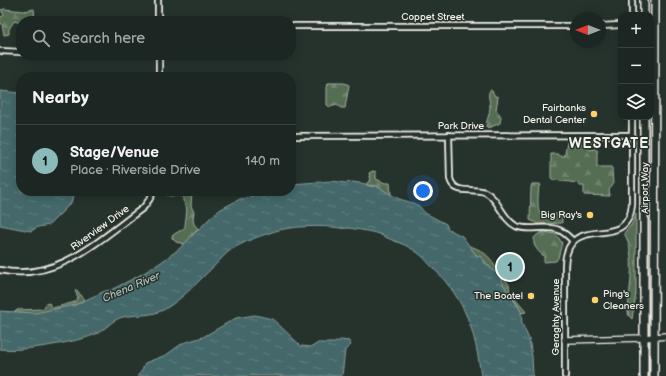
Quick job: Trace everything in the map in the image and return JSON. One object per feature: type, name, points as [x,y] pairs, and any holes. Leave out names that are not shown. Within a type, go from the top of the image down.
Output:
[{"type":"main road","points":[[644,0],[644,12]]},
{"type":"main road","name":"Airport Way","points":[[654,376],[655,0]]},
{"type":"main road","name":"Airport Way","points":[[644,120],[644,376]]},
{"type":"street","points":[[158,0],[158,16]]},
{"type":"street","points":[[632,0],[632,12]]},
{"type":"street","name":"Coppet Street","points":[[296,26],[570,26]]},
{"type":"street","points":[[606,26],[618,26]]},
{"type":"street","points":[[0,51],[16,52]]},
{"type":"street","points":[[159,60],[159,72]]},
{"type":"street","points":[[450,135],[450,179],[453,186],[461,190],[477,190],[486,192],[511,223],[519,227],[557,229],[562,231],[573,241],[584,234],[613,231],[626,223],[632,204],[632,120]]},
{"type":"street","name":"Park Drive","points":[[296,136],[632,135]]},
{"type":"street","name":"Riverview Drive","points":[[0,270],[18,272],[39,271],[56,266],[76,256],[143,208],[152,196]]},
{"type":"street","name":"Geraghty Avenue","points":[[565,376],[565,257],[567,249],[573,241]]},
{"type":"street","points":[[565,340],[666,336]]},
{"type":"green space","points":[[34,9],[35,16],[16,16],[16,22],[14,21],[9,29],[9,34],[4,35],[2,24],[0,23],[0,16],[2,17],[4,15],[1,10],[24,11]]},
{"type":"green space","points":[[328,83],[344,83],[349,85],[345,108],[341,108],[337,105],[330,107],[327,105]]},
{"type":"green space","points":[[490,90],[495,96],[498,97],[496,110],[501,117],[500,123],[489,128],[486,127],[490,110]]},
{"type":"green space","points":[[567,142],[594,142],[593,145],[589,146],[588,148],[590,150],[595,149],[598,151],[597,167],[612,168],[613,185],[609,190],[610,196],[584,195],[584,186],[580,186],[578,183],[554,180],[551,178],[551,154],[564,156]]},
{"type":"green space","points":[[373,171],[376,172],[376,179],[385,183],[390,183],[391,195],[376,186],[367,185],[367,183],[371,180],[369,173]]},
{"type":"green space","points":[[532,184],[540,184],[541,186],[539,187],[538,197],[538,208],[540,214],[562,214],[562,223],[538,224],[530,220]]},
{"type":"green space","points":[[181,196],[192,196],[191,206],[194,212],[193,219],[194,224],[198,229],[185,244],[176,242],[172,238],[172,236],[185,227],[187,210],[183,197]]},
{"type":"green space","points":[[636,214],[636,293],[632,319],[628,312],[631,282],[631,261],[628,242],[624,233],[632,224]]},
{"type":"green space","points":[[544,232],[556,234],[562,243],[556,261],[544,262],[544,256],[535,246],[535,236]]},
{"type":"green space","points":[[469,246],[484,253],[491,259],[495,267],[499,268],[509,285],[510,293],[526,312],[521,313],[516,302],[507,294],[506,289],[497,273],[492,270],[481,257],[476,255]]},
{"type":"green space","points":[[77,290],[84,300],[70,307],[51,312],[31,314],[15,312],[17,310],[43,309],[46,304],[49,303],[53,308],[75,302],[78,297],[75,291]]},
{"type":"water","points":[[0,91],[16,93],[16,196],[73,196],[71,203],[49,225],[38,227],[31,231],[0,225]]},
{"type":"water","name":"Chena River","points":[[332,181],[346,183],[353,182],[376,186],[399,199],[419,206],[425,213],[446,224],[448,229],[462,236],[476,255],[481,257],[492,270],[497,273],[506,289],[507,294],[511,296],[521,311],[522,324],[529,339],[533,376],[481,376],[476,344],[467,317],[454,292],[424,258],[414,250],[378,234],[349,228],[333,227],[296,227],[279,230],[255,238],[238,246],[226,254],[184,295],[160,312],[119,318],[98,333],[78,340],[35,348],[9,350],[0,349],[0,311],[35,313],[75,305],[105,291],[111,290],[160,263],[179,249],[221,209],[240,199],[252,196],[296,196],[296,184]]},
{"type":"water","points":[[255,315],[272,319],[301,346],[312,347],[318,343],[334,343],[341,340],[349,341],[351,345],[345,350],[342,376],[138,376],[145,363],[166,355],[183,343],[203,337],[236,318]]},
{"type":"place","name":"Fairbanks Dental Center","points":[[594,114]]},
{"type":"place","name":"Big Ray's","points":[[590,215]]},
{"type":"place","name":"Stage/Venue","points":[[510,267]]},
{"type":"place","name":"The Boatel","points":[[531,296]]},
{"type":"place","name":"Ping's Cleaners","points":[[595,300]]},
{"type":"district","name":"WESTGATE","points":[[609,143]]}]
